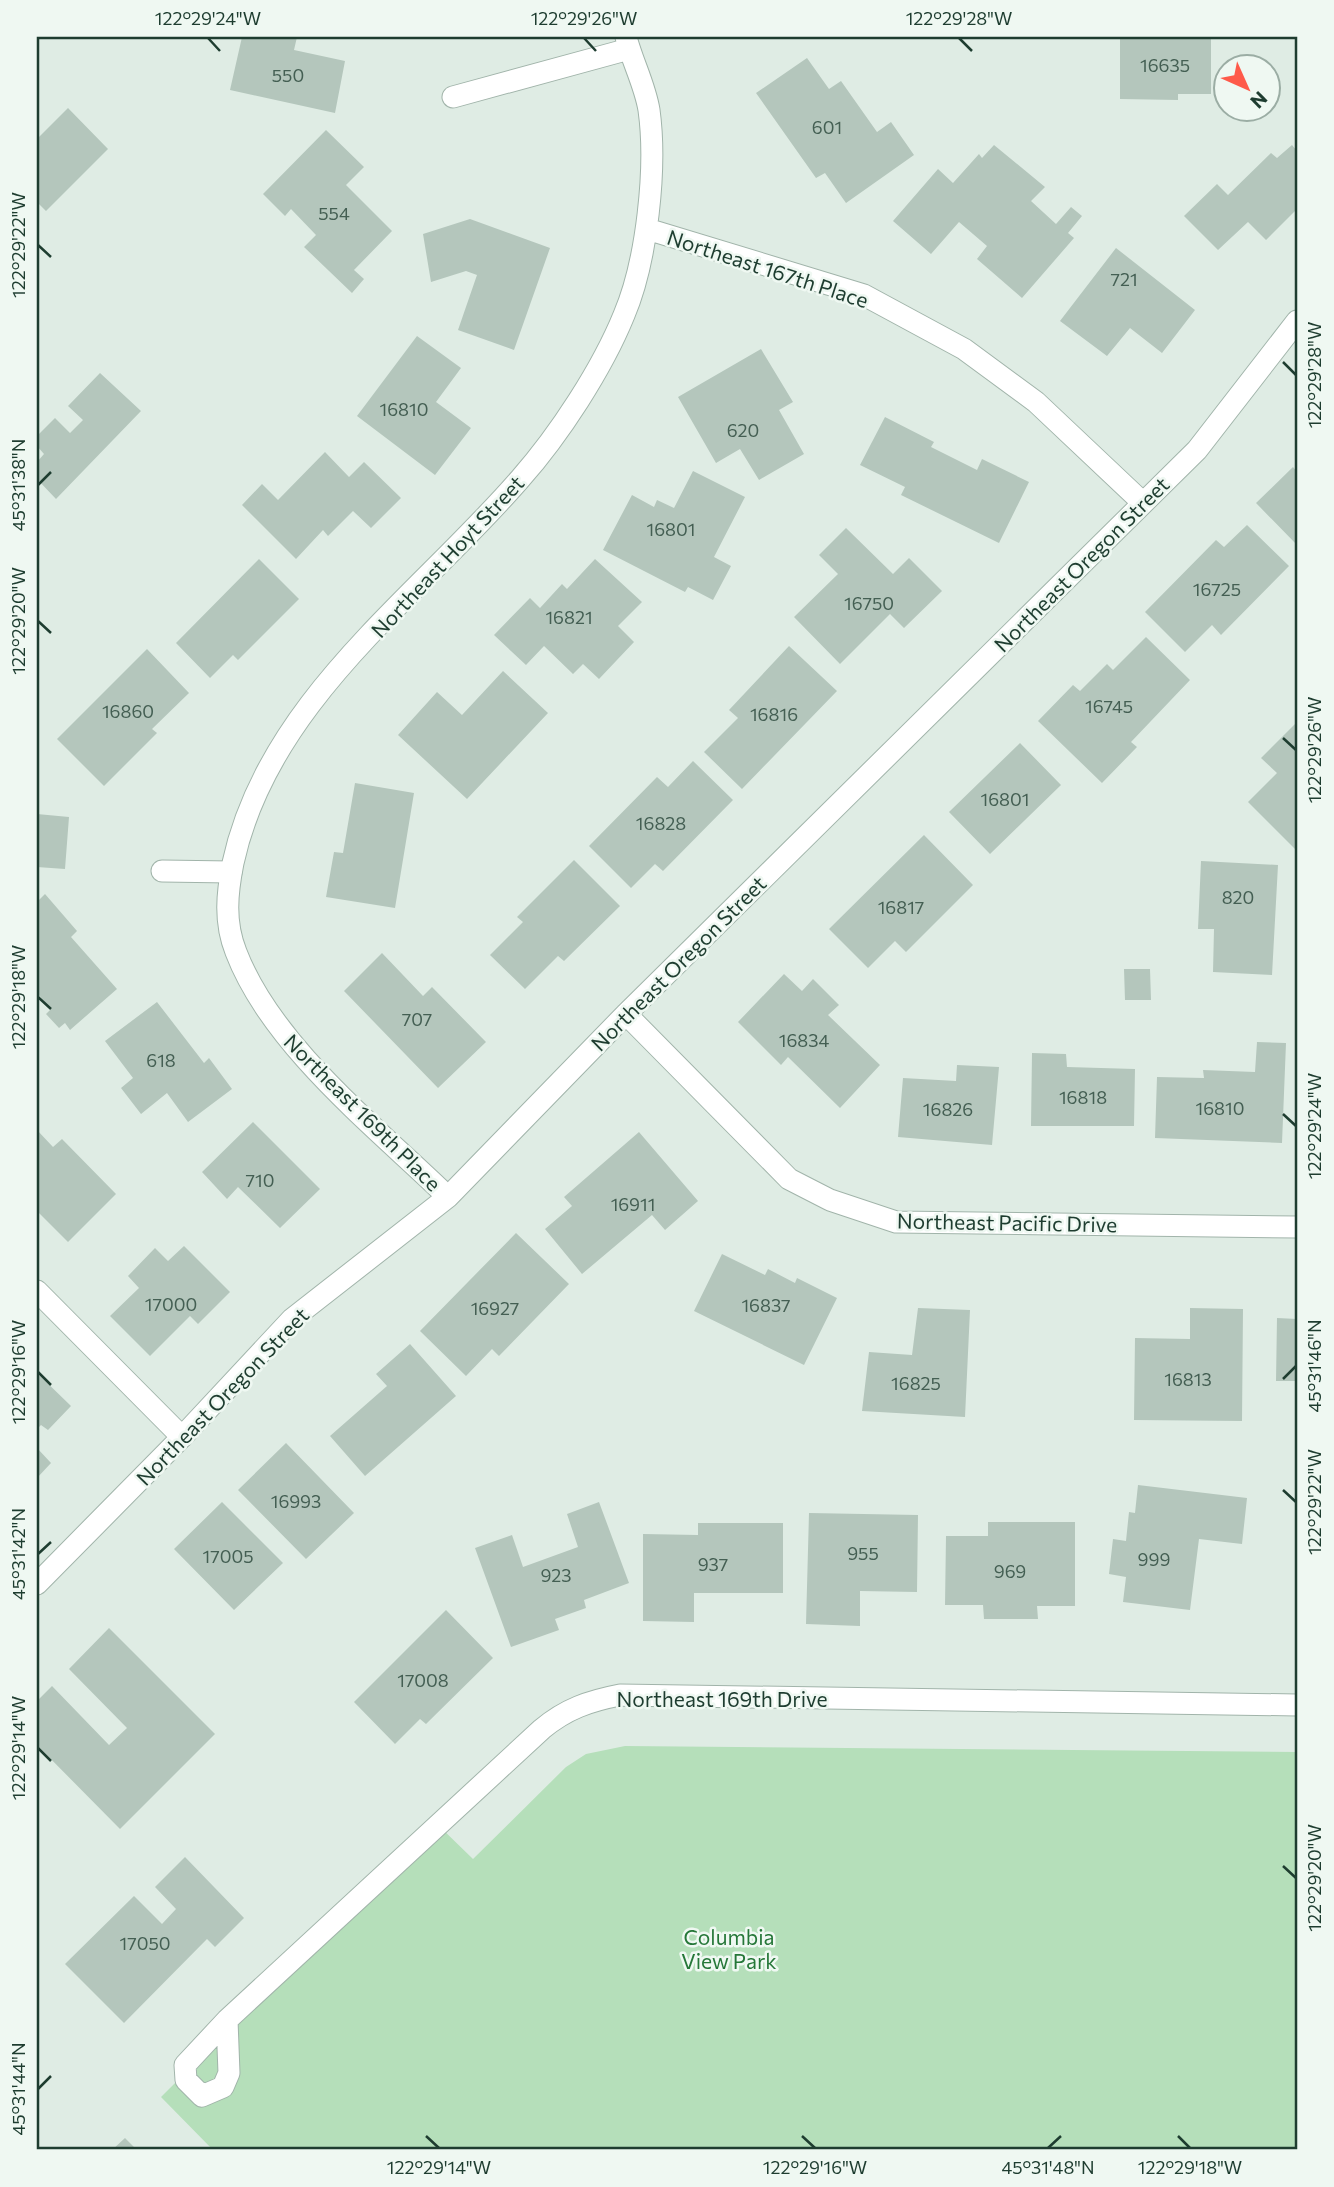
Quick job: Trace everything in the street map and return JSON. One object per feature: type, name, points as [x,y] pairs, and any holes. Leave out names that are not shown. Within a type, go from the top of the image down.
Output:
[{"type":"street","points":[[453,97],[627,43]]},
{"type":"street","name":"Northeast 167th Place","points":[[627,43],[649,108],[647,229],[864,295],[964,349],[1036,402],[1143,503]]},
{"type":"street","name":"Northeast Hoyt Street","points":[[231,872],[240,828],[256,789],[279,748],[329,680],[522,477],[592,377],[625,314],[647,229]]},
{"type":"street","name":"Northeast Oregon Street","points":[[37,1584],[182,1437],[292,1320],[448,1196],[626,1014],[1197,450],[1297,321]]},
{"type":"street","points":[[162,871],[231,872]]},
{"type":"street","name":"Northeast 169th Place","points":[[231,872],[226,912],[235,951],[265,1010],[292,1046],[448,1196]]},
{"type":"street","name":"Northeast Pacific Drive","points":[[626,1014],[789,1179],[830,1200],[896,1222],[1297,1227]]},
{"type":"street","points":[[37,1291],[182,1437]]},
{"type":"street","name":"Northeast 169th Drive","points":[[227,2020],[542,1729],[562,1713],[590,1701],[620,1695],[1297,1705]]},
{"type":"green space","name":"Columbia View Park","points":[[625,1746],[1297,1752],[1297,2150],[213,2150],[161,2097],[436,1823],[473,1859],[566,1767],[586,1754]]},
{"type":"building","points":[[242,37],[297,37],[294,50],[345,61],[335,113],[230,90]]},
{"type":"building","points":[[1120,37],[1211,37],[1211,94],[1178,94],[1178,100],[1120,99]]},
{"type":"building","points":[[807,58],[829,89],[841,81],[877,132],[891,122],[914,155],[846,203],[825,173],[816,178],[756,93]]},
{"type":"building","points":[[68,108],[108,149],[46,211],[37,202],[37,139]]},
{"type":"building","points":[[326,130],[364,167],[346,185],[392,231],[354,270],[364,279],[352,293],[304,247],[316,235],[291,209],[285,216],[263,194]]},
{"type":"building","points":[[994,145],[1045,187],[1031,201],[1056,224],[1071,207],[1082,216],[1068,233],[1074,238],[1022,298],[977,259],[987,246],[959,222],[931,254],[893,221],[938,169],[953,183],[979,154],[982,158]]},
{"type":"building","points":[[1292,145],[1297,151],[1297,209],[1266,240],[1248,222],[1218,250],[1184,216],[1217,184],[1228,195],[1271,153],[1277,158]]},
{"type":"building","points":[[470,219],[550,248],[514,350],[458,330],[477,275],[466,271],[431,282],[423,234]]},
{"type":"building","points":[[1116,248],[1195,310],[1162,353],[1130,328],[1107,356],[1060,321]]},
{"type":"building","points":[[417,336],[461,368],[436,402],[471,428],[435,475],[357,416]]},
{"type":"building","points":[[761,349],[793,402],[779,410],[804,454],[759,480],[740,449],[716,463],[678,397]]},
{"type":"building","points":[[100,373],[141,411],[56,499],[37,479],[37,462],[44,454],[37,446],[37,436],[55,418],[70,433],[83,420],[68,406]]},
{"type":"building","points":[[885,417],[934,442],[931,447],[977,470],[982,459],[1029,482],[999,543],[901,495],[905,487],[860,465]]},
{"type":"building","points":[[325,452],[349,477],[364,462],[401,498],[371,528],[353,511],[328,536],[323,530],[296,559],[242,505],[262,484],[278,500]]},
{"type":"building","points":[[1293,467],[1297,472],[1297,545],[1256,503]]},
{"type":"building","points":[[693,471],[745,497],[714,557],[731,566],[713,600],[688,587],[685,592],[603,550],[632,495],[654,507],[657,500],[674,508]]},
{"type":"building","points":[[1247,525],[1289,566],[1221,635],[1212,625],[1185,652],[1145,612],[1216,540],[1224,547]]},
{"type":"building","points":[[846,528],[893,574],[909,558],[942,591],[904,628],[890,614],[840,664],[794,617],[838,574],[819,555]]},
{"type":"building","points":[[259,559],[299,599],[238,660],[233,655],[210,678],[176,643]]},
{"type":"building","points":[[595,559],[642,602],[618,626],[634,642],[599,679],[583,664],[573,674],[544,646],[526,665],[494,635],[530,598],[540,608],[562,584],[567,589]]},
{"type":"building","points":[[1146,637],[1190,680],[1131,742],[1137,747],[1102,783],[1038,721],[1073,685],[1080,691],[1107,664],[1113,670]]},
{"type":"building","points":[[789,646],[837,691],[742,789],[704,752],[738,718],[729,710]]},
{"type":"building","points":[[147,649],[189,693],[152,729],[157,733],[104,786],[57,739]]},
{"type":"building","points":[[503,671],[548,713],[467,799],[398,735],[437,692],[462,715]]},
{"type":"building","points":[[1297,722],[1297,851],[1248,802],[1277,773],[1261,758]]},
{"type":"building","points":[[1020,743],[1061,785],[990,854],[949,812]]},
{"type":"building","points":[[693,761],[733,800],[663,871],[655,864],[631,888],[589,846],[657,777],[668,787]]},
{"type":"building","points":[[355,783],[414,793],[395,908],[326,897],[334,852],[343,853]]},
{"type":"building","points":[[37,814],[69,817],[65,869],[37,867]]},
{"type":"building","points":[[924,835],[973,885],[906,952],[895,941],[868,968],[829,929]]},
{"type":"building","points":[[574,860],[620,906],[564,961],[558,956],[525,989],[490,955],[523,922],[517,917]]},
{"type":"building","points":[[1201,861],[1278,865],[1272,975],[1213,972],[1214,929],[1198,929]]},
{"type":"building","points":[[45,894],[77,931],[71,937],[117,989],[70,1030],[65,1023],[59,1028],[46,1014],[51,1009],[37,993],[37,902]]},
{"type":"building","points":[[382,953],[423,996],[432,987],[486,1042],[438,1088],[344,991]]},
{"type":"building","points":[[1124,969],[1150,969],[1151,1000],[1125,1000]]},
{"type":"building","points":[[784,974],[802,991],[813,979],[839,1005],[828,1015],[880,1065],[840,1108],[788,1057],[781,1065],[738,1022]]},
{"type":"building","points":[[157,1002],[204,1063],[209,1058],[232,1089],[188,1122],[167,1093],[141,1114],[121,1088],[133,1078],[105,1041]]},
{"type":"building","points":[[1257,1042],[1286,1043],[1282,1143],[1155,1138],[1157,1077],[1204,1078],[1203,1070],[1255,1072]]},
{"type":"building","points":[[1032,1053],[1066,1054],[1067,1067],[1135,1069],[1134,1126],[1031,1126]]},
{"type":"building","points":[[957,1065],[999,1067],[992,1145],[898,1137],[903,1078],[956,1081]]},
{"type":"building","points":[[253,1122],[320,1189],[280,1228],[238,1187],[227,1199],[202,1172]]},
{"type":"building","points":[[37,1130],[53,1147],[62,1139],[116,1194],[68,1242],[37,1211]]},
{"type":"building","points":[[639,1132],[698,1201],[665,1230],[652,1215],[582,1274],[545,1229],[572,1206],[564,1197]]},
{"type":"building","points":[[516,1233],[569,1284],[499,1356],[492,1349],[466,1376],[420,1331]]},
{"type":"building","points":[[184,1246],[230,1292],[198,1324],[190,1316],[150,1356],[110,1316],[139,1288],[128,1276],[155,1248],[168,1261]]},
{"type":"building","points":[[722,1254],[765,1275],[768,1269],[795,1283],[797,1278],[837,1298],[804,1365],[694,1311]]},
{"type":"building","points":[[918,1308],[970,1310],[965,1417],[862,1411],[869,1352],[912,1355]]},
{"type":"building","points":[[1190,1308],[1243,1309],[1242,1421],[1134,1420],[1135,1338],[1190,1339]]},
{"type":"building","points":[[1277,1318],[1297,1319],[1297,1381],[1276,1381]]},
{"type":"building","points":[[410,1344],[456,1396],[365,1476],[330,1436],[387,1386],[376,1374]]},
{"type":"building","points":[[37,1373],[71,1406],[48,1430],[41,1425],[37,1429]]},
{"type":"building","points":[[286,1443],[354,1513],[306,1559],[238,1490]]},
{"type":"building","points":[[37,1448],[51,1463],[37,1478]]},
{"type":"building","points":[[1138,1485],[1247,1498],[1242,1544],[1199,1539],[1190,1610],[1123,1602],[1126,1577],[1109,1574],[1113,1539],[1126,1541],[1129,1512],[1135,1513]]},
{"type":"building","points":[[222,1502],[283,1563],[234,1610],[174,1549]]},
{"type":"building","points":[[599,1502],[629,1583],[584,1600],[586,1608],[555,1619],[559,1630],[511,1647],[475,1548],[512,1535],[523,1567],[578,1547],[567,1514]]},
{"type":"building","points":[[809,1513],[918,1515],[917,1592],[860,1591],[860,1626],[806,1624]]},
{"type":"building","points":[[988,1522],[1075,1522],[1075,1606],[1037,1606],[1038,1619],[984,1619],[983,1605],[945,1605],[946,1536],[988,1536]]},
{"type":"building","points":[[698,1523],[783,1523],[783,1593],[694,1593],[694,1622],[643,1621],[643,1534],[698,1535]]},
{"type":"building","points":[[446,1610],[493,1658],[426,1724],[420,1719],[395,1744],[354,1702]]},
{"type":"building","points":[[109,1628],[215,1734],[120,1829],[37,1745],[37,1701],[52,1686],[109,1745],[127,1728],[69,1669]]},
{"type":"building","points":[[185,1857],[244,1918],[215,1947],[207,1939],[124,2023],[65,1964],[134,1896],[162,1924],[176,1909],[155,1887]]},
{"type":"building","points":[[125,2138],[137,2150],[112,2150]]}]
